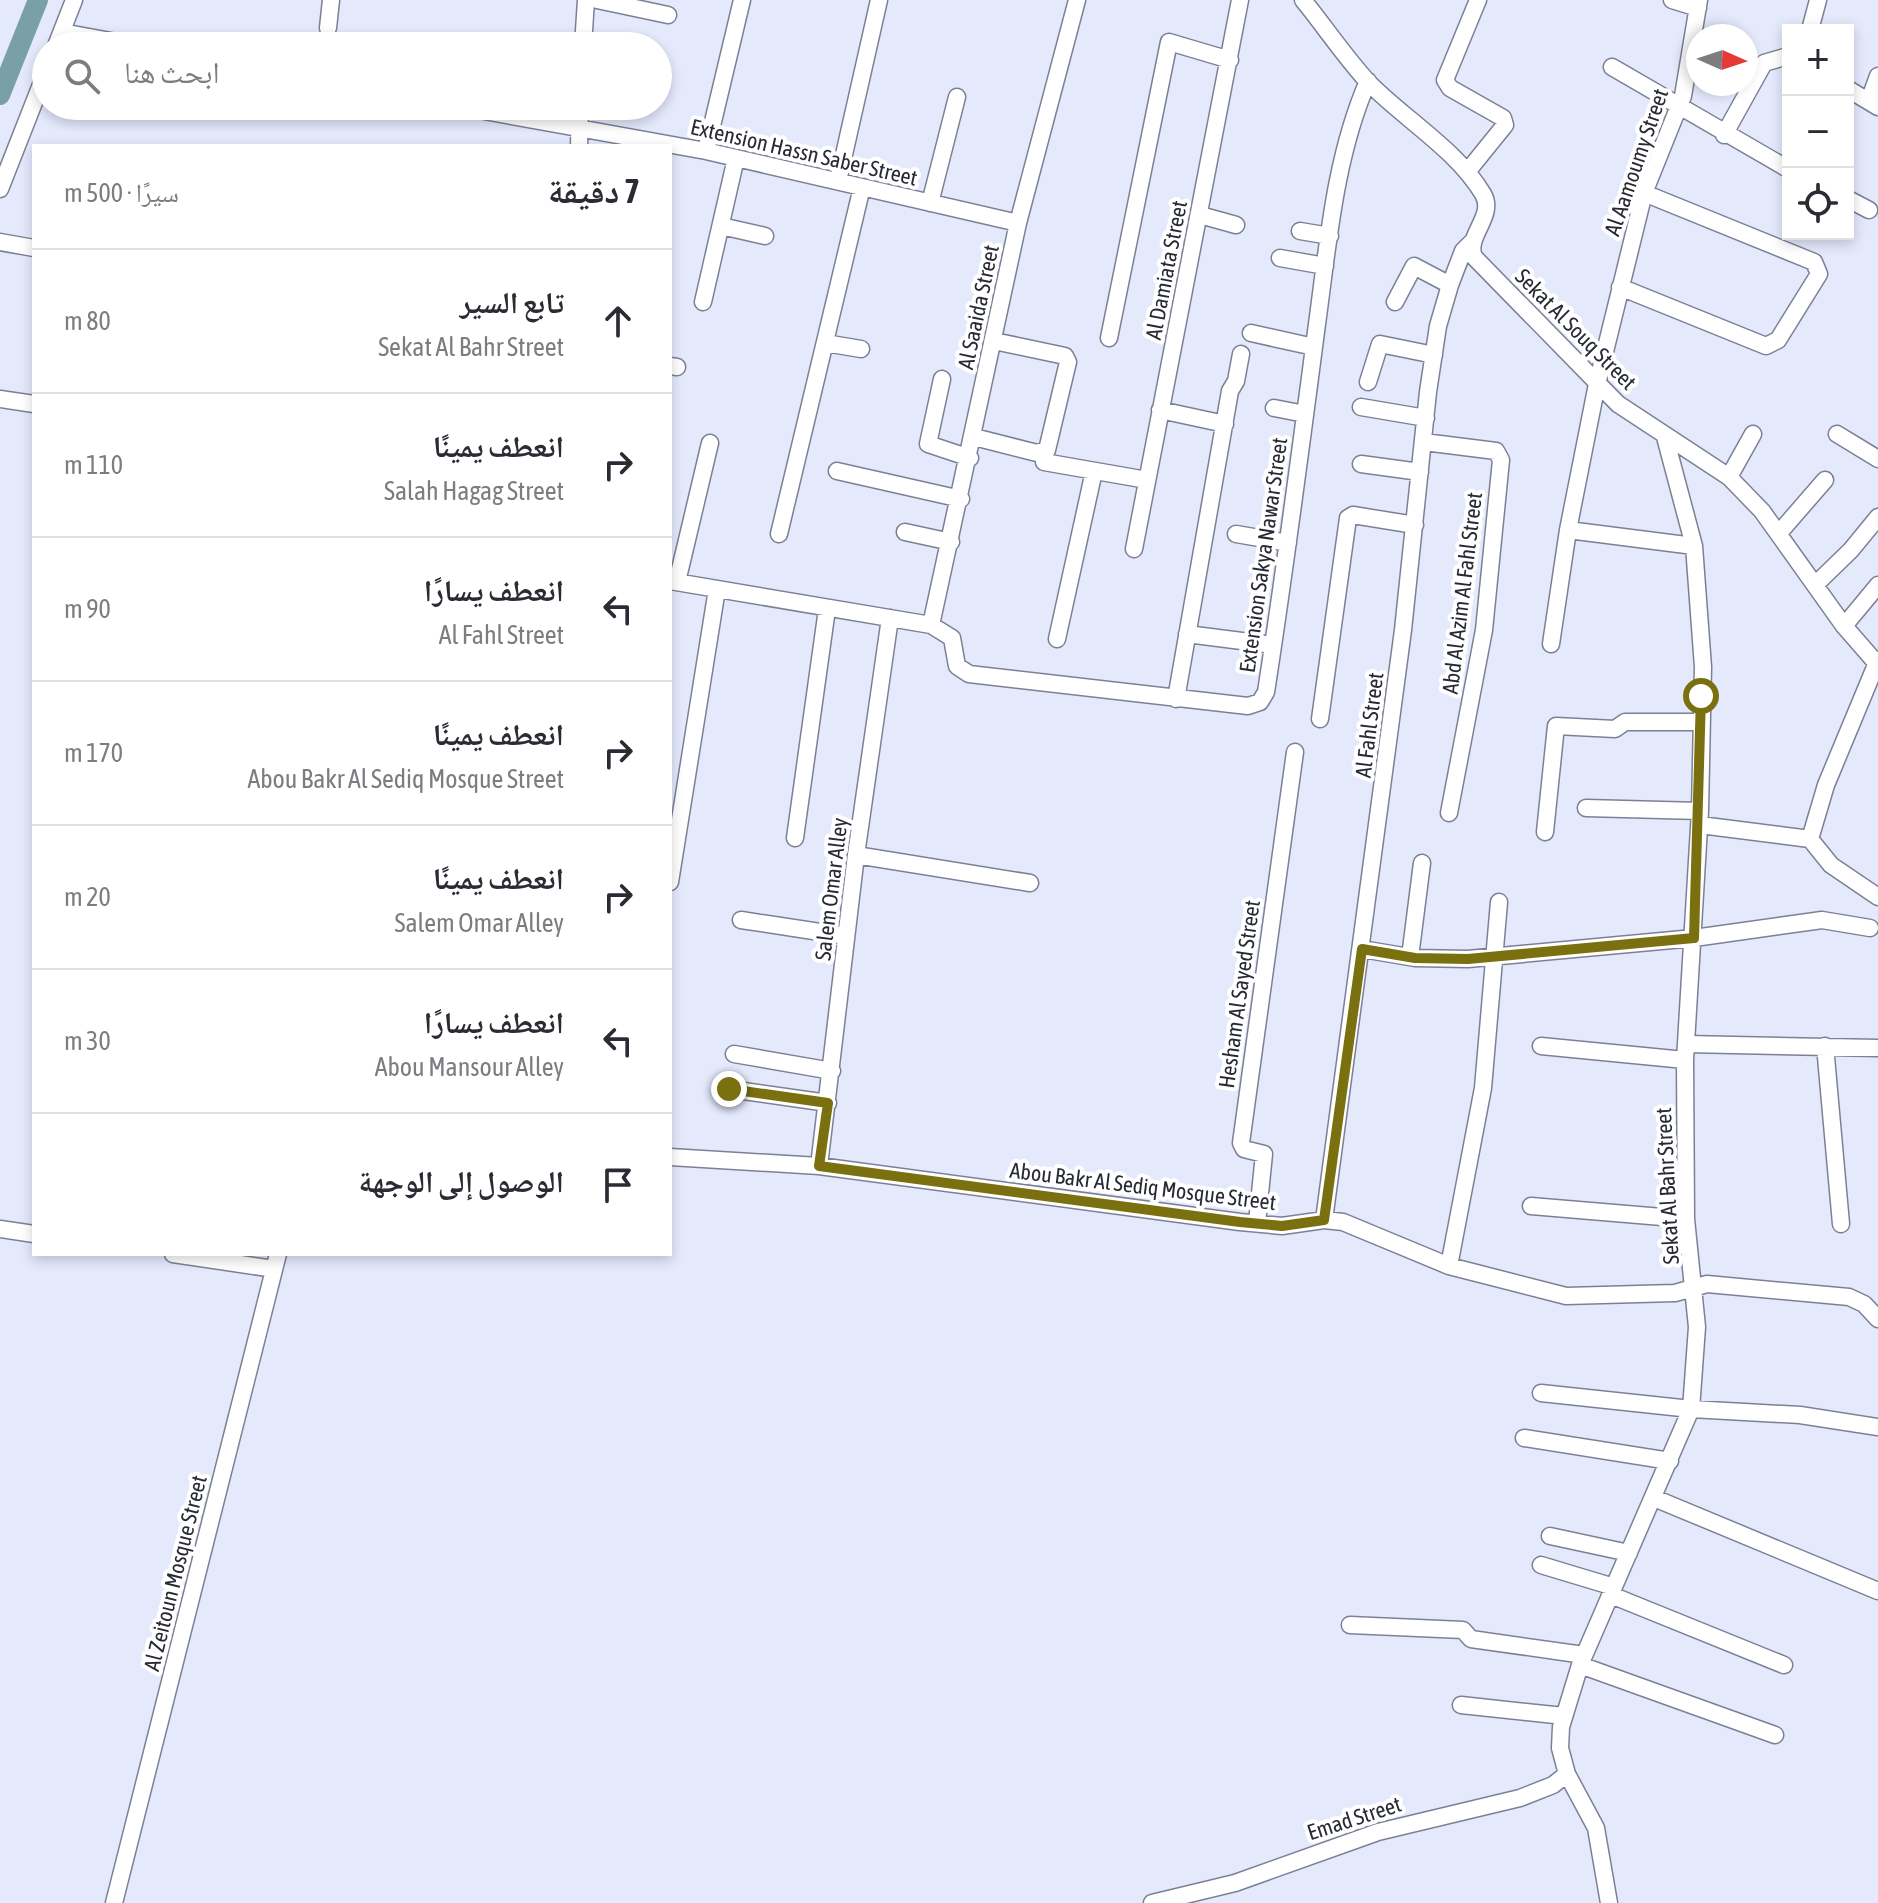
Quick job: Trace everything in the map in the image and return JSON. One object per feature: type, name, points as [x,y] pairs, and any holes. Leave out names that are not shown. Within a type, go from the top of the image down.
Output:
[{"type":"street","points":[[62,32],[74,0]]},
{"type":"street","points":[[328,28],[331,0]]},
{"type":"street","points":[[584,32],[586,0]]},
{"type":"street","points":[[597,0],[668,15]]},
{"type":"street","points":[[706,151],[742,0]]},
{"type":"street","points":[[838,181],[879,0]]},
{"type":"street","name":"Al Saaida Street","points":[[931,625],[970,458],[1018,223],[1077,0]]},
{"type":"street","name":"Al Damiata Street","points":[[1134,549],[1240,0]]},
{"type":"street","points":[[1303,0],[1368,81],[1467,172],[1485,197],[1486,214],[1472,242]]},
{"type":"street","points":[[1467,172],[1505,125],[1503,118],[1450,88],[1445,80],[1478,0]]},
{"type":"street","points":[[1672,0],[1699,4]]},
{"type":"street","points":[[1812,24],[1818,0]]},
{"type":"street","name":"Al Aamoumy Street","points":[[1551,644],[1568,530],[1597,384],[1644,193],[1678,108],[1699,4]]},
{"type":"street","points":[[1109,338],[1169,42],[1230,60]]},
{"type":"street","points":[[1724,135],[1764,63],[1782,58]]},
{"type":"street","points":[[1612,67],[1724,135],[1786,168]]},
{"type":"street","points":[[1854,92],[1874,104],[1878,76]]},
{"type":"street","name":"Extension Sakya Nawar Street","points":[[931,625],[952,638],[957,666],[969,674],[1248,706],[1260,702],[1266,692],[1330,236],[1354,113],[1368,81]]},
{"type":"street","points":[[930,203],[957,97]]},
{"type":"street","points":[[0,189],[32,108]]},
{"type":"street","name":"Extension Hassn Saber Street","points":[[510,120],[580,138],[638,144]]},
{"type":"street","name":"Extension Hassn Saber Street","points":[[672,147],[706,151],[1018,223]]},
{"type":"street","points":[[703,302],[736,158]]},
{"type":"street","points":[[779,534],[862,187]]},
{"type":"street","points":[[1620,287],[1771,346],[1778,340],[1819,274],[1818,265],[1644,193]]},
{"type":"street","points":[[1854,202],[1869,210]]},
{"type":"street","points":[[1200,215],[1236,225]]},
{"type":"street","points":[[721,226],[765,236]]},
{"type":"street","points":[[1300,231],[1330,236]]},
{"type":"street","points":[[0,242],[32,248]]},
{"type":"street","name":"Al Fahl Street","points":[[1324,1220],[1362,949],[1434,355],[1450,285],[1463,251],[1472,242]]},
{"type":"street","name":"Sekat Al Souq Street","points":[[1472,242],[1474,257],[1627,412],[1729,477],[1779,533],[1844,626],[1877,663]]},
{"type":"street","points":[[1280,258],[1325,266]]},
{"type":"street","points":[[1395,302],[1414,266],[1450,285]]},
{"type":"street","points":[[1251,333],[1314,347]]},
{"type":"street","points":[[974,437],[1037,453],[1047,450],[1068,362],[1065,356],[994,341]]},
{"type":"street","points":[[825,343],[861,349]]},
{"type":"street","points":[[1368,382],[1380,344],[1434,355]]},
{"type":"street","points":[[1176,699],[1225,424],[1241,354]]},
{"type":"street","points":[[942,379],[928,444],[970,458]]},
{"type":"street","points":[[0,399],[32,404]]},
{"type":"street","points":[[1361,407],[1426,418]]},
{"type":"street","points":[[1274,408],[1305,414]]},
{"type":"street","points":[[1160,410],[1225,424]]},
{"type":"street","points":[[1729,477],[1753,434]]},
{"type":"street","points":[[1837,434],[1878,459]]},
{"type":"street","name":"Sekat Al Bahr Street","points":[[1609,1903],[1596,1828],[1567,1774],[1560,1748],[1564,1716],[1582,1660],[1691,1409],[1697,1366],[1695,1287],[1686,1219],[1686,1052],[1700,818],[1703,667],[1694,546],[1665,437]]},
{"type":"street","name":"Abd Al Azim Al Fahl Street","points":[[1424,442],[1496,451],[1501,460],[1484,630],[1449,813]]},
{"type":"street","points":[[710,443],[674,582],[931,625]]},
{"type":"street","points":[[1044,462],[1147,480]]},
{"type":"street","points":[[1361,464],[1420,472]]},
{"type":"street","points":[[837,471],[961,499]]},
{"type":"street","points":[[1057,639],[1094,471]]},
{"type":"street","points":[[1779,533],[1825,480]]},
{"type":"street","points":[[1320,719],[1348,518],[1353,515],[1415,525]]},
{"type":"street","points":[[1815,585],[1851,550],[1878,517]]},
{"type":"street","points":[[1568,530],[1694,546]]},
{"type":"street","points":[[905,532],[951,542]]},
{"type":"street","points":[[1236,534],[1288,543]]},
{"type":"street","points":[[1844,626],[1878,585]]},
{"type":"street","points":[[672,870],[717,589]]},
{"type":"street","points":[[795,838],[827,609]]},
{"type":"street","name":"Salem Omar Alley","points":[[819,1166],[856,855],[890,618]]},
{"type":"street","points":[[1187,634],[1273,645]]},
{"type":"street","points":[[1810,839],[1826,785],[1877,663]]},
{"type":"street","points":[[1545,832],[1556,726],[1615,729],[1625,722],[1700,722]]},
{"type":"street","name":"Hesham Al Sayed Street","points":[[1257,1223],[1264,1154],[1244,1149],[1241,1143],[1295,752]]},
{"type":"street","points":[[1586,808],[1700,818],[1810,839],[1831,865],[1878,897]]},
{"type":"street","points":[[856,855],[1030,883]]},
{"type":"street","points":[[1410,957],[1422,863]]},
{"type":"street","points":[[1449,1266],[1483,1088],[1499,902]]},
{"type":"street","points":[[741,920],[846,936]]},
{"type":"street","points":[[1362,949],[1410,957],[1494,957],[1694,938],[1822,920],[1870,928]]},
{"type":"street","points":[[1541,1046],[1686,1052],[1825,1046],[1878,1048]]},
{"type":"street","points":[[1825,1046],[1841,1224]]},
{"type":"street","points":[[734,1054],[832,1071]]},
{"type":"street","points":[[729,1089],[828,1103]]},
{"type":"street","name":"Abou Bakr Al Sediq Mosque Street","points":[[672,1157],[819,1166],[1257,1223],[1298,1225],[1324,1220],[1362,1227],[1449,1266],[1566,1296],[1675,1293],[1707,1284],[1849,1297],[1864,1304],[1878,1319]]},
{"type":"street","points":[[1531,1206],[1686,1219]]},
{"type":"street","points":[[0,1229],[32,1234]]},
{"type":"street","points":[[199,1256],[276,1262]]},
{"type":"street","name":"Al Zeitoun Mosque Street","points":[[114,1903],[276,1262]]},
{"type":"street","points":[[1541,1393],[1691,1409],[1800,1415],[1878,1427]]},
{"type":"street","points":[[1524,1438],[1670,1461]]},
{"type":"street","points":[[1654,1498],[1878,1591]]},
{"type":"street","points":[[1550,1536],[1629,1553]]},
{"type":"street","points":[[1541,1565],[1613,1591],[1784,1665]]},
{"type":"street","points":[[1350,1625],[1463,1630],[1471,1639],[1582,1660],[1775,1735]]},
{"type":"street","points":[[1461,1705],[1564,1716]]},
{"type":"street","name":"Emad Street","points":[[1152,1903],[1235,1883],[1378,1832],[1537,1793],[1567,1774]]},
{"type":"waterway","points":[[0,95],[38,0]]},
{"type":"route","points":[[729,1089],[828,1103],[819,1166],[1240,1222],[1282,1226],[1324,1220],[1362,949],[1415,958],[1468,959],[1694,938],[1701,696]]}]
